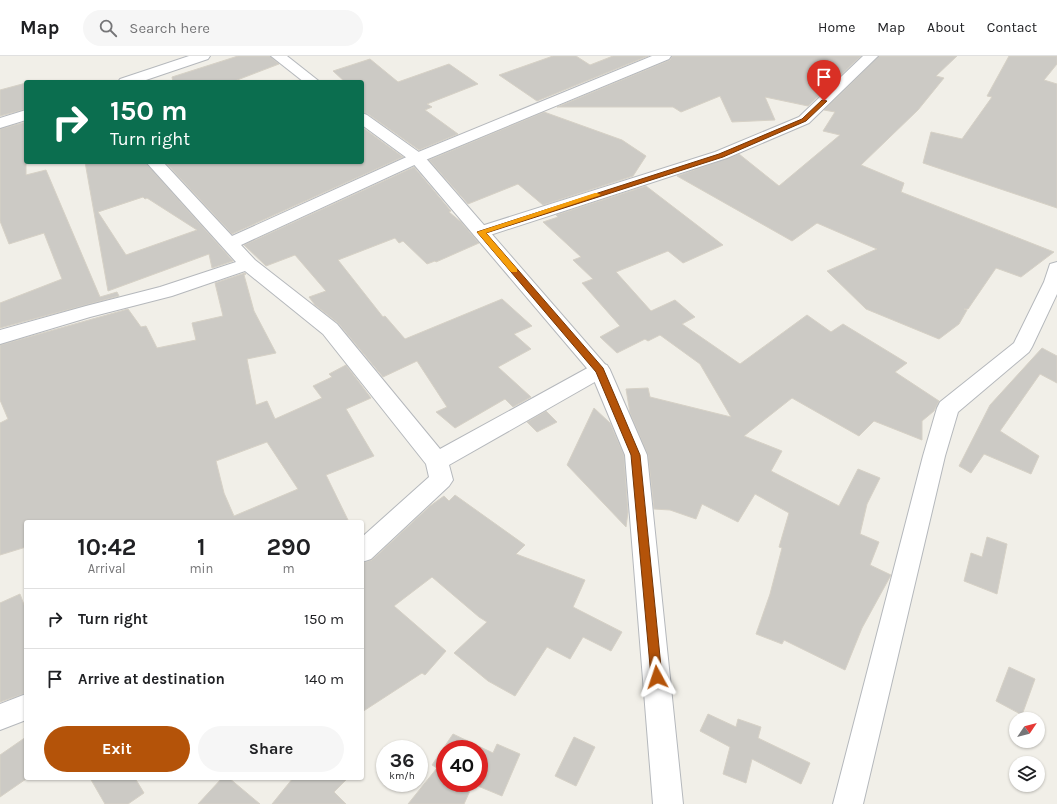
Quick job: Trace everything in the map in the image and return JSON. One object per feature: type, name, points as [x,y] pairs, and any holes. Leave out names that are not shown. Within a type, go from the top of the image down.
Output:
[{"type":"street","points":[[131,80],[203,56]]},
{"type":"street","points":[[278,56],[310,80]]},
{"type":"street","points":[[228,244],[417,158],[664,56]]},
{"type":"street","points":[[481,232],[721,155],[804,120],[871,56]]},
{"type":"street","points":[[0,124],[24,116]]},
{"type":"street","points":[[364,119],[417,158],[600,370],[636,455],[668,804]]},
{"type":"street","points":[[156,164],[248,264],[330,330],[437,461],[441,480],[364,550]]},
{"type":"street","points":[[0,337],[86,312],[166,292],[248,264]]},
{"type":"street","points":[[848,804],[934,456],[948,408],[1022,347],[1053,282],[1057,268]]},
{"type":"street","points":[[437,461],[600,370]]},
{"type":"street","points":[[0,717],[24,708]]},
{"type":"building","points":[[238,56],[270,56],[279,64],[237,80],[173,80],[172,77]]},
{"type":"building","points":[[553,56],[576,56],[590,65],[613,56],[648,56],[537,101],[499,75]]},
{"type":"building","points":[[672,56],[861,56],[808,106],[765,97],[775,120],[732,122],[720,96],[681,112],[673,107],[557,107],[670,60]]},
{"type":"building","points":[[879,56],[957,56],[936,76],[944,78],[918,110],[861,165],[904,183],[901,192],[1054,252],[1021,277],[996,268],[968,309],[964,309],[967,310],[959,324],[939,339],[866,309],[827,271],[877,249],[817,223],[792,241],[677,176],[739,154],[779,186],[840,135],[823,131],[835,112],[824,110]]},
{"type":"building","points":[[1009,56],[1057,56],[1057,64],[1044,80],[1057,84],[1057,208],[923,163],[931,132],[962,139],[992,97],[987,96]]},
{"type":"building","points":[[370,59],[398,82],[449,64],[478,84],[427,104],[432,107],[425,110],[458,134],[419,150],[364,113],[364,80],[343,80],[333,71]]},
{"type":"building","points":[[24,84],[24,110],[0,116],[0,90]]},
{"type":"building","points":[[544,112],[622,140],[646,156],[633,176],[543,205],[518,184],[468,204],[429,160]]},
{"type":"building","points":[[24,123],[24,164],[26,164],[26,175],[46,170],[100,297],[117,292],[119,296],[0,328],[0,303],[62,279],[44,233],[9,244],[0,221],[0,129]]},
{"type":"building","points":[[364,128],[403,157],[232,234],[167,164],[364,164]]},
{"type":"building","points":[[85,164],[147,164],[233,261],[212,268],[209,254],[108,291]],"holes":[[[143,197],[145,199],[147,198],[197,230],[126,255],[98,212]]]},
{"type":"building","points":[[414,167],[451,211],[449,212],[461,222],[479,243],[436,262],[427,264],[403,241],[399,243],[395,238],[338,260],[383,317],[385,316],[405,339],[502,299],[532,326],[514,334],[531,349],[498,367],[531,397],[513,407],[505,399],[455,428],[436,412],[447,407],[417,361],[383,377],[338,323],[315,305],[309,297],[326,291],[295,255],[266,266],[244,245]]},
{"type":"building","points":[[646,186],[723,245],[683,263],[668,251],[616,272],[651,311],[675,300],[695,317],[682,324],[740,364],[807,315],[831,332],[843,324],[907,363],[895,372],[939,401],[934,411],[922,421],[922,440],[874,421],[859,436],[792,398],[744,436],[782,451],[771,471],[839,506],[858,469],[880,478],[867,504],[860,534],[879,542],[870,565],[891,575],[862,628],[845,670],[784,640],[782,644],[756,634],[770,594],[782,548],[779,547],[789,513],[755,494],[738,522],[702,504],[696,519],[670,510],[654,509],[648,455],[630,413],[626,389],[648,388],[650,397],[731,417],[700,364],[660,335],[648,341],[645,339],[617,353],[600,337],[620,326],[582,283],[593,279],[573,260],[581,257],[543,222],[558,217],[556,215]]},
{"type":"building","points":[[245,273],[246,274],[244,275],[254,311],[276,353],[247,359],[256,405],[267,401],[275,419],[322,398],[313,386],[332,377],[329,374],[346,365],[371,398],[346,409],[374,456],[326,475],[348,520],[24,520],[24,548],[0,555],[0,423],[8,419],[0,400],[0,345],[128,309],[141,327],[146,326],[157,348],[196,340],[192,323],[223,316],[215,283]],"holes":[[[267,442],[298,489],[234,516],[224,493],[216,461]]]},
{"type":"building","points":[[1042,348],[1057,356],[1057,383],[1040,374],[1000,431],[1039,456],[1031,474],[984,454],[971,473],[959,466],[990,405]]},
{"type":"building","points":[[594,408],[610,423],[624,455],[628,512],[626,527],[567,465]]},
{"type":"building","points":[[546,411],[557,422],[537,432],[527,422]]},
{"type":"building","points":[[455,495],[525,545],[516,554],[585,580],[573,607],[622,632],[611,651],[583,637],[570,659],[547,647],[515,696],[488,681],[454,653],[487,622],[432,577],[394,606],[446,651],[425,675],[422,673],[364,711],[364,562],[372,560],[430,506],[444,496],[449,501]]},
{"type":"building","points":[[987,537],[1007,544],[997,594],[964,581],[971,553],[982,557]]},
{"type":"building","points":[[20,594],[24,605],[24,694],[0,702],[0,603]]},
{"type":"building","points":[[1009,667],[1035,679],[1023,712],[1016,712],[996,701]]},
{"type":"building","points":[[708,714],[736,727],[738,719],[761,727],[758,738],[810,763],[801,784],[752,759],[746,783],[723,774],[730,747],[700,731]]},
{"type":"building","points":[[453,734],[466,740],[449,740]]},
{"type":"building","points":[[574,737],[595,747],[576,786],[555,776]]},
{"type":"building","points":[[24,738],[25,780],[0,797],[0,755]]},
{"type":"building","points":[[497,744],[520,754],[502,796],[488,790],[488,751],[493,753]]},
{"type":"building","points":[[436,759],[436,767],[432,765]]},
{"type":"building","points":[[436,769],[436,792],[469,792],[464,804],[408,804],[418,792],[428,792],[428,779]]},
{"type":"building","points":[[91,780],[136,780],[144,793],[128,804],[105,804]]},
{"type":"building","points":[[220,780],[231,780],[260,804],[198,804]]},
{"type":"building","points":[[291,780],[346,780],[334,792],[346,804],[272,804]]},
{"type":"slow traffic","points":[[514,271],[481,232],[597,195]]},
{"type":"route","points":[[657,677],[636,455],[600,370],[481,232],[721,155],[804,120],[824,101]]}]
